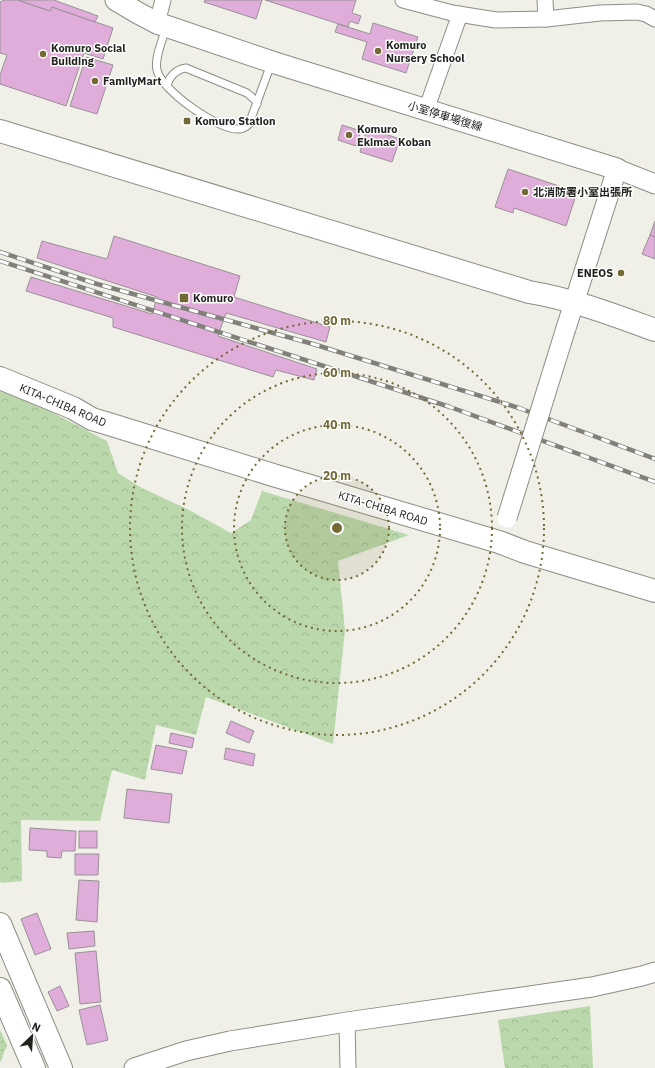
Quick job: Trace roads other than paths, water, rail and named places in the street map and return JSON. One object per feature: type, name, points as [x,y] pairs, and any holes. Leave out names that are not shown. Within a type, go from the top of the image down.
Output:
[{"type":"highway","points":[[0,120],[22,127],[105,161],[154,178]]},
{"type":"highway","points":[[0,131],[529,292],[574,303],[655,330]]},
{"type":"highway","name":"KITA-CHIBA ROAD","points":[[0,378],[73,408],[92,419],[281,478],[499,542],[525,552],[655,591]]},
{"type":"highway","points":[[0,924],[61,1068]]},
{"type":"highway","points":[[0,989],[34,1068]]},
{"type":"main road","name":"小室停車場復線","points":[[116,0],[138,13],[162,24],[272,62],[617,169]]},
{"type":"street","points":[[162,24],[163,0]]},
{"type":"street","points":[[403,0],[452,13],[496,20],[546,19],[600,13],[637,6],[646,14],[655,19]]},
{"type":"street","points":[[545,0],[546,19]]},
{"type":"street","points":[[426,110],[460,14]]},
{"type":"street","points":[[499,542],[508,518],[566,328],[617,169],[655,184]]},
{"type":"street","points":[[134,1068],[186,1051],[230,1041],[347,1022],[592,987],[655,972]]},
{"type":"street","points":[[347,1022],[348,1068]]},
{"type":"lane","points":[[162,24],[157,59],[157,70],[159,76],[180,99],[194,110],[228,128],[238,130],[246,127],[250,122],[272,62]]},
{"type":"lane","points":[[167,86],[168,81],[174,73],[178,70],[186,68],[247,93],[256,101],[257,104]]},
{"type":"railway","points":[[0,252],[97,284],[313,344],[519,408],[655,459]]},
{"type":"railway","points":[[0,261],[450,407],[655,482]]},
{"type":"place","name":"Komuro Nursery School","points":[[378,51]]},
{"type":"place","name":"Komuro Social Building","points":[[43,54]]},
{"type":"place","name":"FamilyMart","points":[[95,81]]},
{"type":"place","name":"Komuro Station","points":[[187,121]]},
{"type":"place","name":"Komuro Ekimae Koban","points":[[349,135]]},
{"type":"place","name":"北消防署小室出張所","points":[[525,192]]},
{"type":"place","name":"ENEOS","points":[[621,273]]},
{"type":"place","name":"Komuro","points":[[184,298]]}]
